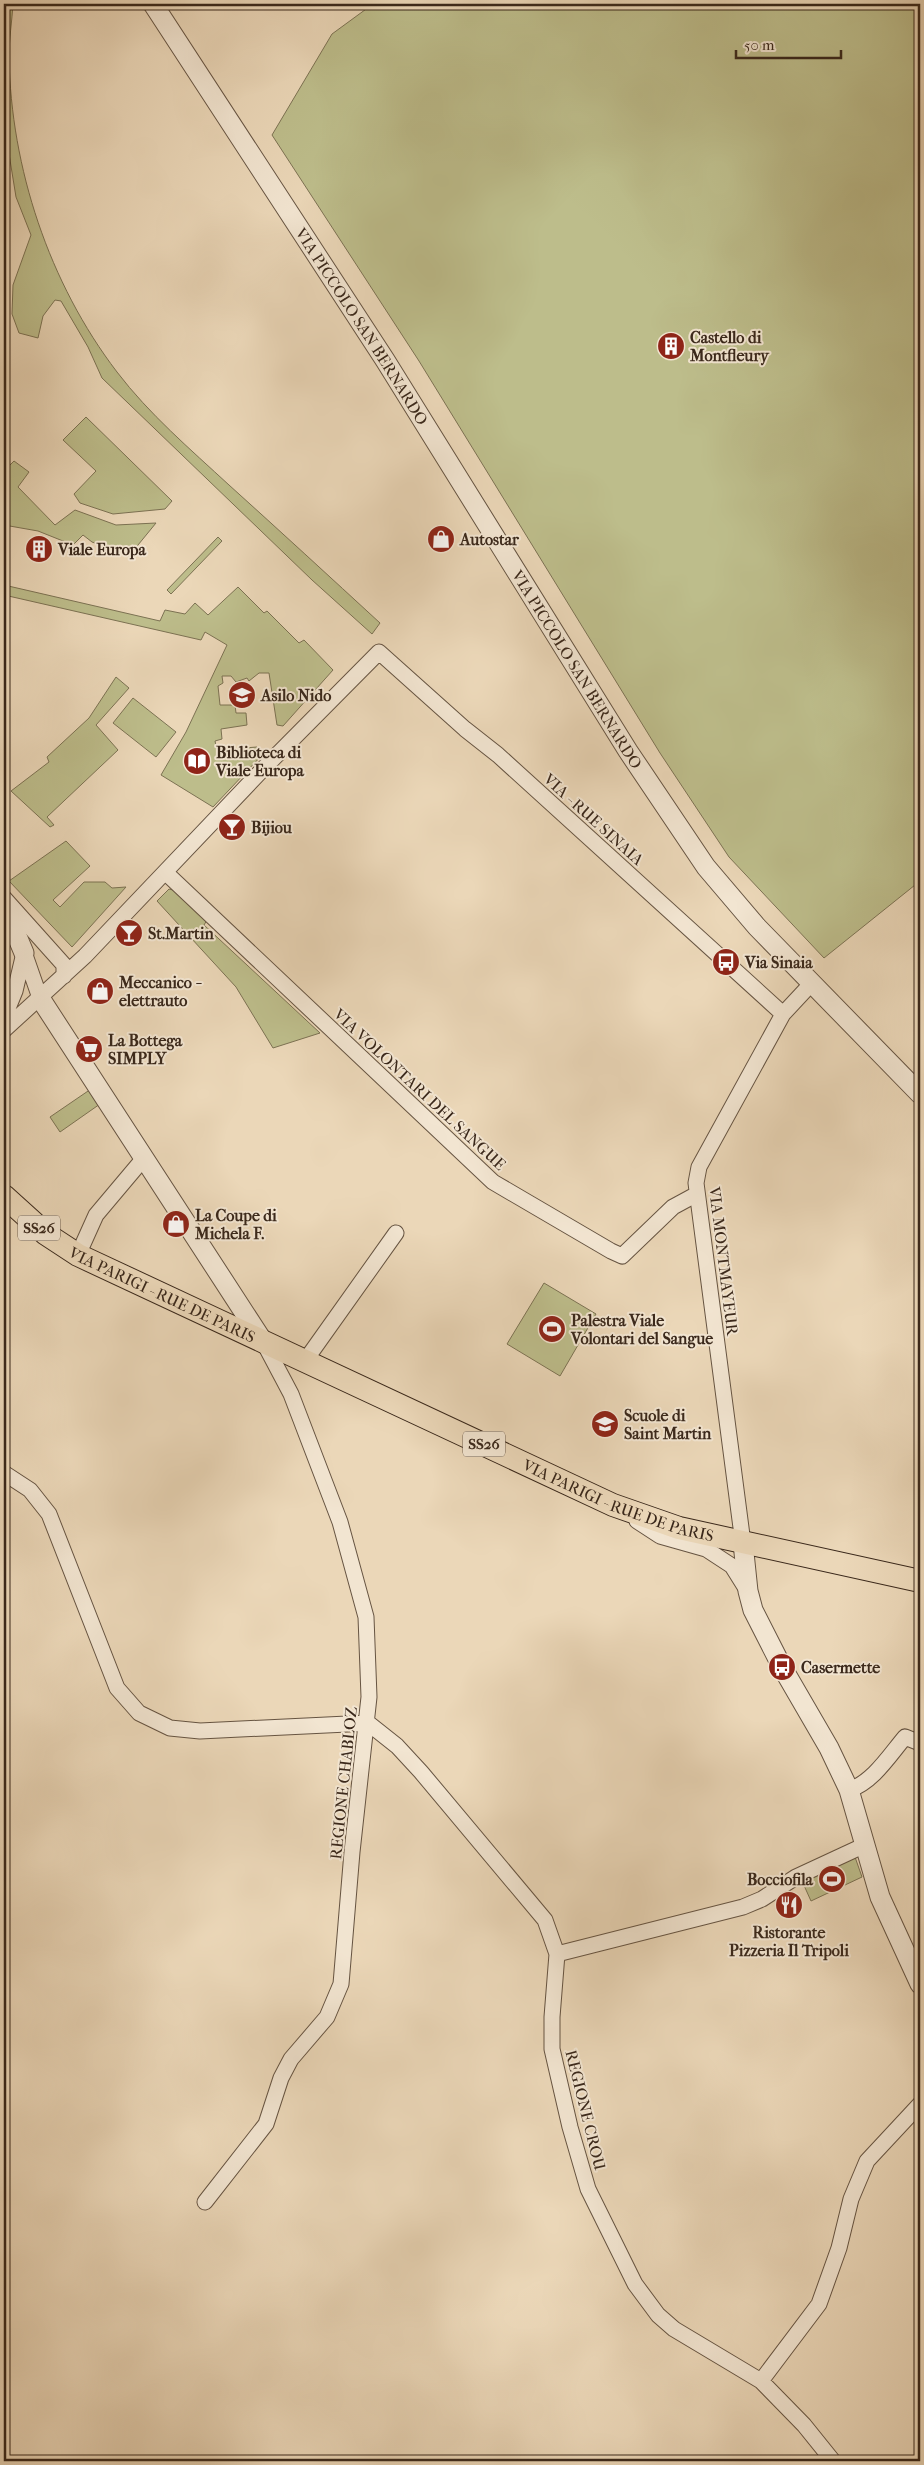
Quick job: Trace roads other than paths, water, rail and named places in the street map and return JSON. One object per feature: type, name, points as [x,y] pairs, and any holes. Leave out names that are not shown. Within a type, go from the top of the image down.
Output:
[{"type":"main road","name":"VIA PARIGI - RUE DE PARIS","points":[[4,1196],[46,1234],[78,1255],[613,1505],[679,1528],[920,1581]]},
{"type":"street","name":"VIA PICCOLO SAN BERNARDO","points":[[153,4],[385,360],[666,809],[706,866],[757,927],[920,1094]]},
{"type":"street","name":"VIA - RUE SINAIA","points":[[166,872],[262,770],[379,652],[464,729],[505,761],[783,1014]]},
{"type":"street","points":[[4,1030],[85,956],[166,872]]},
{"type":"street","name":"VIA VOLONTARI DEL SANGUE","points":[[166,872],[493,1182],[611,1252],[622,1256],[673,1207],[697,1194]]},
{"type":"street","points":[[4,898],[58,959],[65,969],[64,976]]},
{"type":"street","points":[[4,905],[40,998],[264,1343]]},
{"type":"street","points":[[4,1018],[16,985],[24,953],[32,948],[58,959],[68,960],[85,956]]},
{"type":"street","name":"VIA MONTMAYEUR","points":[[743,1543],[696,1183],[699,1167],[783,1014],[811,984]]},
{"type":"street","points":[[78,1255],[96,1215],[144,1158]]},
{"type":"street","points":[[305,1361],[396,1233]]},
{"type":"street","name":"REGIONE CHABLOZ","points":[[205,2202],[266,2124],[282,2078],[291,2059],[327,2017],[336,2001],[341,1984],[352,1852],[368,1723],[369,1670],[366,1617],[351,1560],[340,1522],[291,1394],[264,1343]]},
{"type":"street","points":[[4,1472],[30,1490],[49,1514],[117,1688],[139,1713],[170,1728],[200,1731],[368,1723]]},
{"type":"street","points":[[613,1505],[660,1536],[706,1549],[732,1566],[748,1591]]},
{"type":"street","points":[[743,1543],[748,1591],[760,1626],[830,1748],[849,1790],[880,1897],[920,1984]]},
{"type":"street","name":"REGIONE CROU","points":[[368,1723],[397,1746],[496,1860],[545,1920],[557,1954],[552,2017],[552,2049],[570,2127],[588,2189],[635,2284],[658,2315],[690,2339],[761,2381],[804,2425],[833,2461]]},
{"type":"street","points":[[849,1790],[860,1786],[870,1777],[905,1737],[920,1743]]},
{"type":"street","points":[[557,1954],[724,1910],[743,1907],[762,1900],[796,1877],[866,1845]]},
{"type":"street","points":[[761,2381],[819,2304],[839,2248],[851,2199],[867,2161],[920,2104]]},
{"type":"place","name":"Castello di Montfleury","points":[[671,346]]},
{"type":"place","name":"Autostar","points":[[441,539]]},
{"type":"place","name":"Viale Europa","points":[[39,549]]},
{"type":"place","name":"Asilo Nido","points":[[242,695]]},
{"type":"place","name":"Biblioteca di Viale Europa","points":[[197,761]]},
{"type":"place","name":"Bijiou","points":[[232,827]]},
{"type":"place","name":"St.Martin","points":[[129,933]]},
{"type":"place","name":"Via Sinaia","points":[[726,962]]},
{"type":"place","name":"Meccanico - elettrauto","points":[[100,991]]},
{"type":"place","name":"La Bottega SIMPLY","points":[[89,1049]]},
{"type":"place","name":"La Coupe di Michela F.","points":[[176,1224]]},
{"type":"place","name":"Palestra Viale Volontari del Sangue","points":[[552,1329]]},
{"type":"place","name":"Scuole di Saint Martin","points":[[605,1424]]},
{"type":"place","name":"Casermette","points":[[782,1667]]},
{"type":"place","name":"Bocciofila","points":[[832,1879]]},
{"type":"place","name":"Ristorante Pizzeria Il Tripoli","points":[[789,1905]]}]
